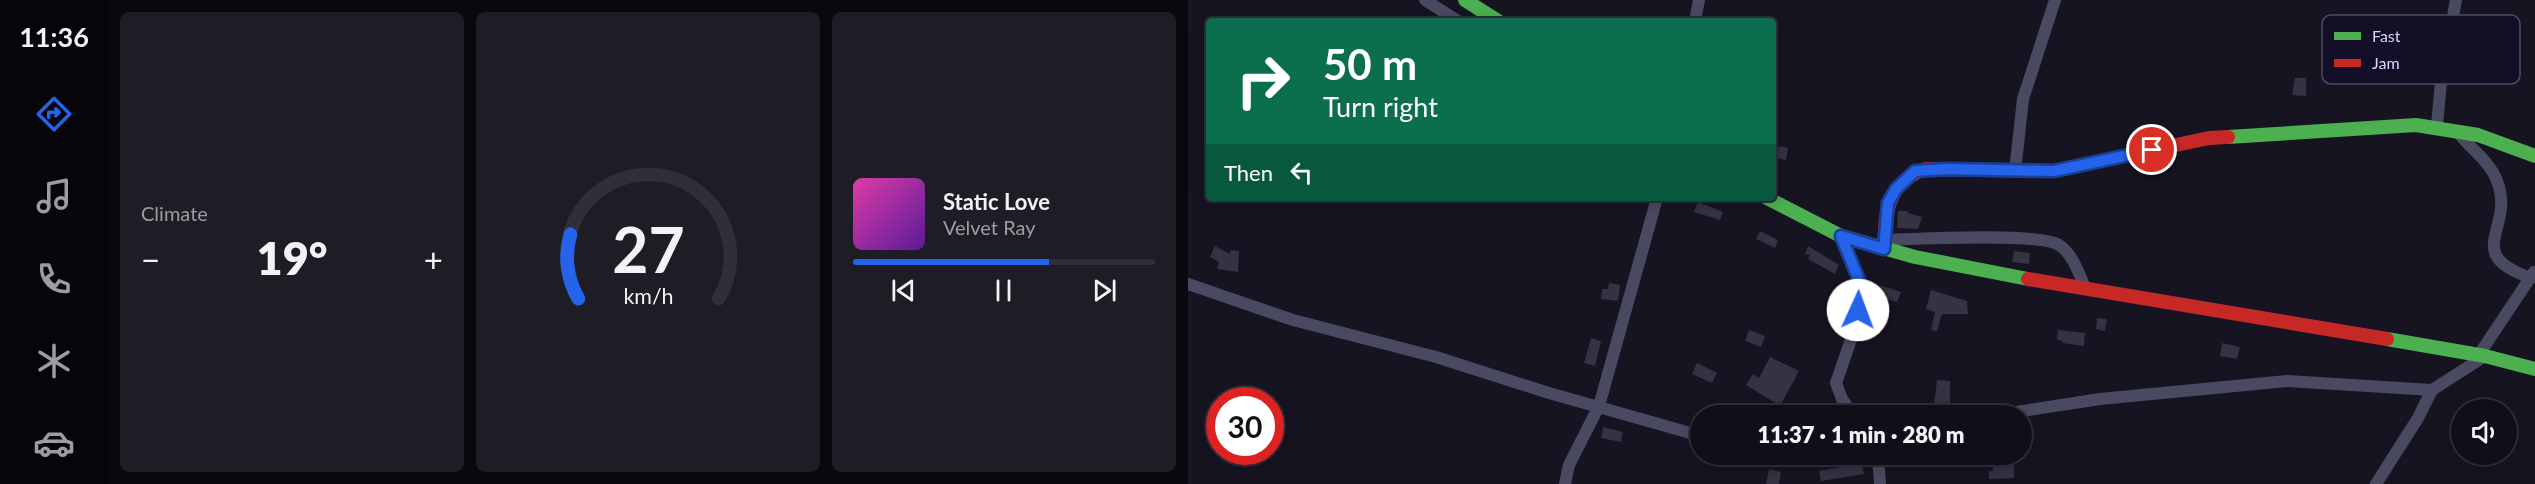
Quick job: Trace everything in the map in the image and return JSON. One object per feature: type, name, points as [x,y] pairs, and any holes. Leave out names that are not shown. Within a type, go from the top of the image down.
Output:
[{"type":"main road","points":[[1465,0],[1493,18]]},
{"type":"main road","points":[[1884,244],[1888,203],[1896,189],[1915,171],[1947,169],[2054,171],[2210,138],[2344,128],[2437,126],[2478,135],[2535,156]]},
{"type":"main road","points":[[1773,201],[1841,236],[1884,244],[1992,273],[2482,356],[2535,369]]},
{"type":"street","points":[[1425,0],[1453,18]]},
{"type":"street","points":[[1696,18],[1699,0]]},
{"type":"street","points":[[2014,171],[2023,99],[2055,0]]},
{"type":"street","points":[[2453,15],[2456,0]]},
{"type":"street","points":[[2437,126],[2441,84]]},
{"type":"street","points":[[2376,484],[2418,418],[2432,390],[2482,356],[2533,274],[2508,270],[2498,262],[2494,253],[2500,208],[2497,179],[2457,131]]},
{"type":"street","points":[[1565,484],[1569,465],[1599,406],[1656,201]]},
{"type":"street","points":[[1841,236],[1859,280],[1855,328],[1836,383],[1846,405]]},
{"type":"street","points":[[1884,244],[2013,238],[2048,241],[2060,246],[2072,259],[2085,288]]},
{"type":"street","points":[[1188,284],[1293,320],[1436,357],[1690,433]]},
{"type":"street","points":[[2032,410],[2120,396],[2279,382],[2317,381],[2432,390]]},
{"type":"street","points":[[1879,465],[1880,484]]},
{"type":"building","points":[[2295,78],[2306,78],[2306,96],[2292,95]]},
{"type":"building","points":[[1779,146],[1788,148],[1786,160],[1777,158]]},
{"type":"building","points":[[1698,202],[1723,212],[1720,220],[1694,212]]},
{"type":"building","points":[[1898,211],[1908,211],[1908,213],[1922,217],[1918,229],[1897,228]]},
{"type":"building","points":[[1760,231],[1778,240],[1775,248],[1756,239]]},
{"type":"building","points":[[1215,246],[1230,254],[1231,250],[1239,251],[1238,272],[1217,269],[1219,262],[1210,257]]},
{"type":"building","points":[[1808,246],[1839,265],[1835,274],[1808,259],[1810,255],[1805,254]]},
{"type":"building","points":[[2014,251],[2030,253],[2029,264],[2012,262]]},
{"type":"building","points":[[1869,282],[1901,292],[1897,302],[1866,292]]},
{"type":"building","points":[[1609,283],[1620,285],[1618,301],[1601,299],[1602,289],[1608,289]]},
{"type":"building","points":[[1931,290],[1967,301],[1968,314],[1942,314],[1937,331],[1931,330],[1935,312],[1926,309]]},
{"type":"building","points":[[2097,318],[2107,319],[2105,331],[2096,329]]},
{"type":"building","points":[[1749,330],[1765,336],[1761,347],[1745,341]]},
{"type":"building","points":[[2058,330],[2085,333],[2084,346],[2062,343],[2063,341],[2057,340]]},
{"type":"building","points":[[1591,338],[1601,341],[1595,366],[1584,363]]},
{"type":"building","points":[[2222,343],[2240,347],[2237,359],[2220,356]]},
{"type":"building","points":[[1770,357],[1799,371],[1781,405],[1746,385],[1753,374],[1759,378]]},
{"type":"building","points":[[1697,363],[1717,373],[1712,383],[1692,374]]},
{"type":"building","points":[[1937,380],[1950,381],[1950,405],[1934,405]]},
{"type":"building","points":[[1603,427],[1623,432],[1621,442],[1601,438]]},
{"type":"building","points":[[1862,465],[1864,474],[1821,481],[1819,471]]},
{"type":"building","points":[[1993,465],[2014,465],[2014,478],[1989,479],[1989,471],[1993,471]]},
{"type":"building","points":[[1769,469],[1781,472],[1779,484],[1766,484]]},
{"type":"traffic: fast","points":[[1465,0],[1493,18]]},
{"type":"traffic: fast","points":[[2228,137],[2416,125],[2478,135],[2535,156]]},
{"type":"traffic: fast","points":[[1773,201],[1841,236],[1915,257],[2028,279]]},
{"type":"traffic: fast","points":[[2387,339],[2485,356],[2535,369]]},
{"type":"traffic: jam","points":[[1884,249],[1887,212],[1896,191],[1912,175],[1925,169],[2054,171],[2209,138],[2228,137]]},
{"type":"traffic: jam","points":[[2028,279],[2387,339]]},
{"type":"route","points":[[1858,310],[1860,292],[1857,269],[1841,236],[1884,249],[1885,212],[1888,203],[1896,189],[1915,171],[1925,169],[2054,171],[2152,150]]}]
